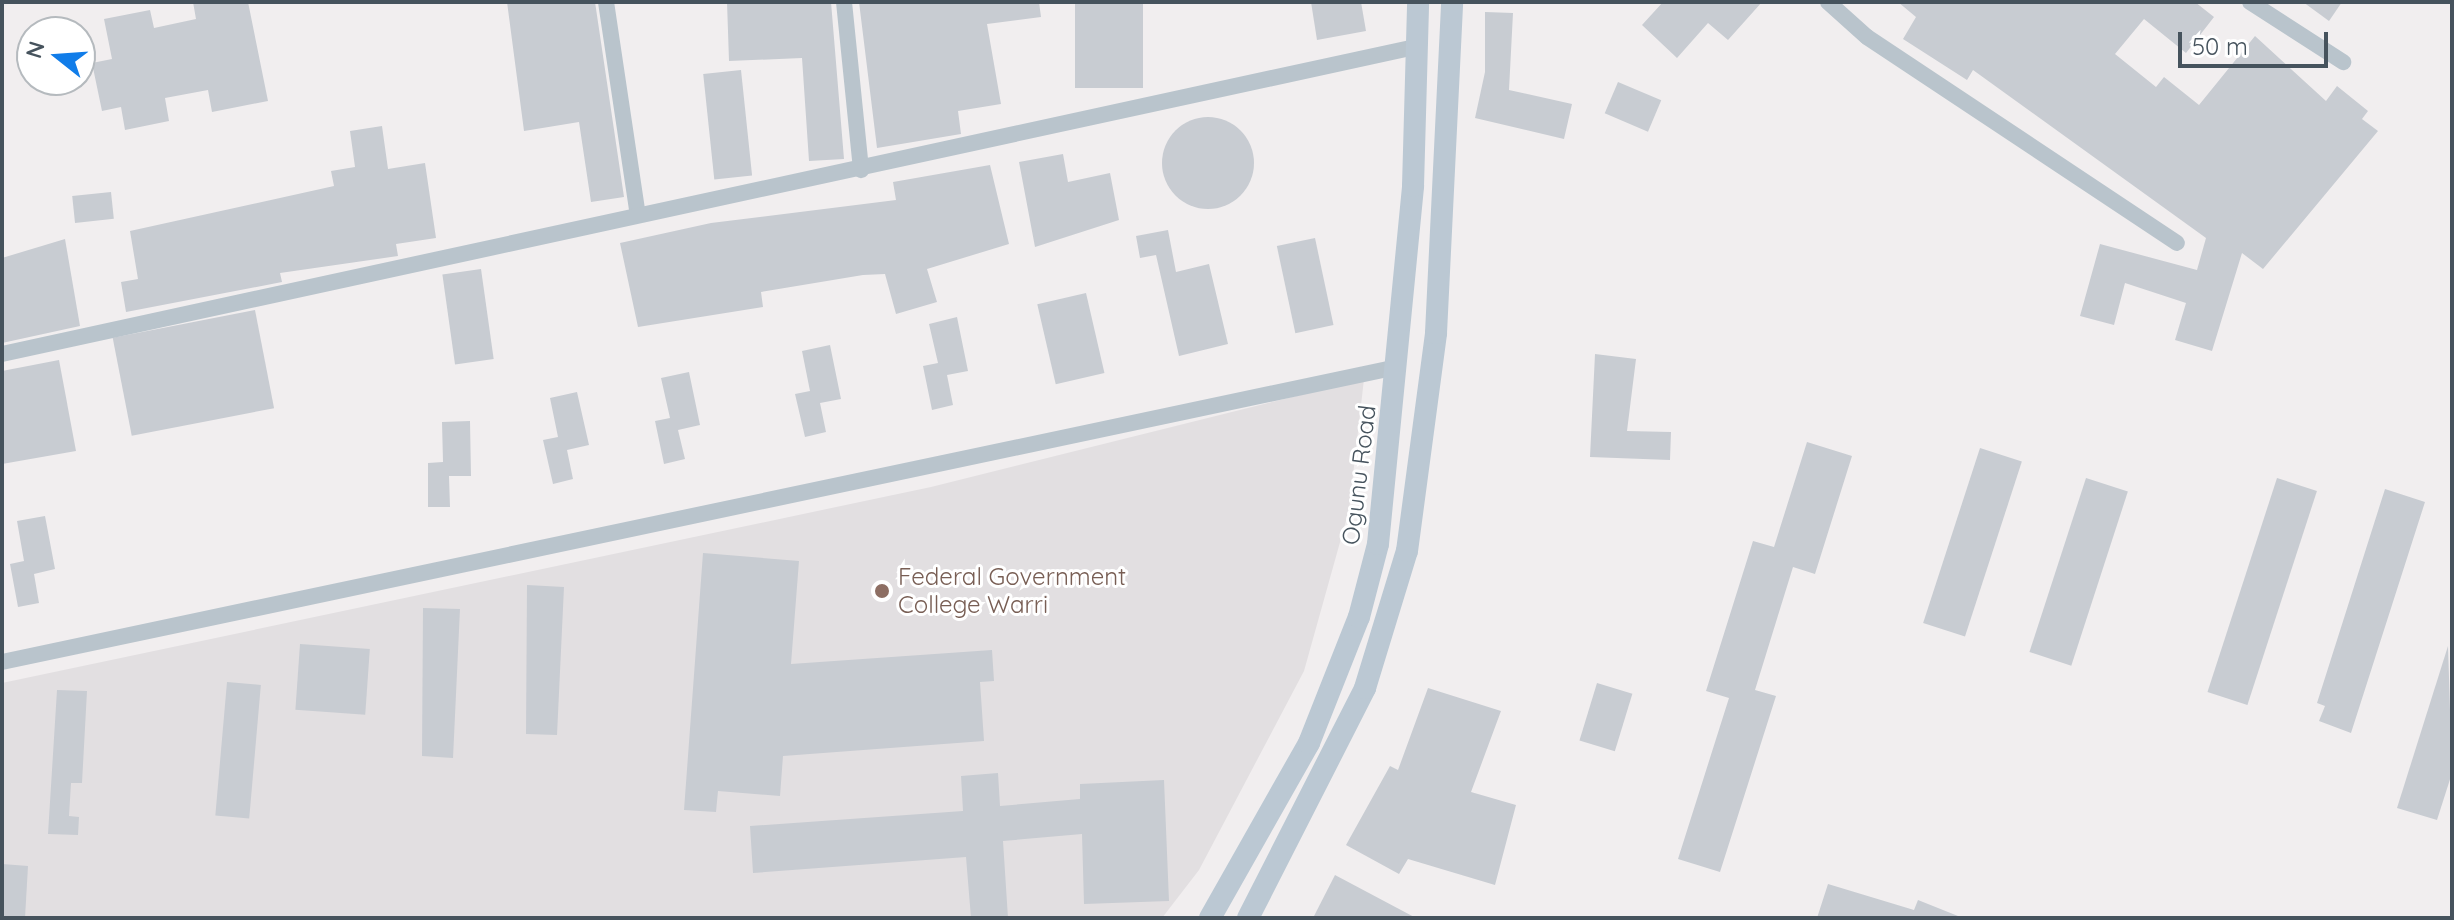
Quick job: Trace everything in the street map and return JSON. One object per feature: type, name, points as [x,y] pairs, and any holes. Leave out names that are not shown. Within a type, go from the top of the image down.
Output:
[{"type":"main road","name":"Ogunu Road","points":[[1210,918],[1309,743],[1359,617],[1378,544],[1397,367],[1418,2]]},
{"type":"main road","points":[[1248,918],[1365,688],[1407,551],[1436,333],[1452,2]]},
{"type":"street","points":[[606,2],[638,215]]},
{"type":"street","points":[[844,2],[861,170]]},
{"type":"street","points":[[1828,2],[1867,37],[2177,243]]},
{"type":"street","points":[[2250,2],[2343,62]]},
{"type":"street","points":[[2,354],[638,215],[861,170],[1415,47]]},
{"type":"street","points":[[2,662],[1397,367]]},
{"type":"shaded area","name":"Federal Government College Warri","points":[[1364,379],[1349,510],[1304,671],[1199,870],[1162,918],[2,918],[2,683],[931,487]]},
{"type":"building","points":[[193,2],[248,2],[268,101],[212,112],[208,90],[165,98],[169,121],[125,130],[121,107],[102,111],[96,82],[96,62],[112,59],[104,19],[150,10],[154,28],[196,19]]},
{"type":"building","points":[[507,2],[595,2],[624,197],[591,202],[579,122],[524,131]]},
{"type":"building","points":[[727,2],[831,2],[844,159],[809,161],[802,58],[729,61]]},
{"type":"building","points":[[859,2],[1039,2],[1041,17],[987,24],[1001,104],[958,111],[961,134],[877,148]]},
{"type":"building","points":[[1075,2],[1143,2],[1143,88],[1075,88]]},
{"type":"building","points":[[1311,2],[1361,2],[1366,31],[1317,40]]},
{"type":"building","points":[[1663,2],[1762,2],[1728,40],[1708,23],[1677,58],[1642,25]]},
{"type":"building","points":[[1898,2],[2195,2],[2214,17],[2186,53],[2144,19],[2115,54],[2156,87],[2164,77],[2199,105],[2255,36],[2326,101],[2337,86],[2368,111],[2362,119],[2378,131],[2263,269],[2242,253],[2212,351],[2175,340],[2186,303],[2125,283],[2114,325],[2080,316],[2100,244],[2197,270],[2206,238],[1973,70],[1967,80],[1903,39],[1916,17]]},
{"type":"building","points":[[2303,2],[2342,2],[2329,21]]},
{"type":"building","points":[[1485,12],[1513,13],[1509,90],[1572,104],[1564,139],[1475,118],[1485,72]]},
{"type":"building","points":[[741,70],[752,175],[714,179],[703,74]]},
{"type":"building","points":[[1618,82],[1661,100],[1648,132],[1605,113]]},
{"type":"building","points":[[1208,117],[1226,120],[1241,130],[1251,145],[1254,163],[1251,181],[1241,196],[1226,206],[1208,209],[1190,206],[1175,196],[1165,181],[1162,163],[1165,145],[1175,130],[1190,120]]},
{"type":"building","points":[[382,126],[388,169],[425,163],[436,238],[396,244],[398,256],[280,273],[282,282],[126,312],[121,282],[138,279],[130,231],[334,186],[331,171],[355,167],[350,131]]},
{"type":"building","points":[[1063,154],[1068,182],[1110,173],[1119,220],[1035,247],[1019,162]]},
{"type":"building","points":[[990,165],[1009,244],[927,269],[937,302],[896,314],[885,274],[863,275],[761,292],[763,307],[638,327],[620,243],[711,223],[896,200],[893,182]]},
{"type":"building","points":[[111,192],[114,219],[75,223],[72,196]]},
{"type":"building","points":[[1168,230],[1176,272],[1209,264],[1228,344],[1179,356],[1156,255],[1140,258],[1136,236]]},
{"type":"building","points":[[1315,238],[1334,325],[1295,333],[1277,246]]},
{"type":"building","points":[[65,239],[80,326],[2,343],[2,258]]},
{"type":"building","points":[[481,269],[494,359],[455,365],[442,274]]},
{"type":"building","points":[[1086,293],[1104,373],[1056,384],[1037,304]]},
{"type":"building","points":[[255,310],[274,408],[132,436],[113,338]]},
{"type":"building","points":[[957,317],[968,371],[947,375],[953,405],[932,410],[923,366],[938,363],[929,324]]},
{"type":"building","points":[[830,345],[841,399],[820,403],[826,432],[805,437],[795,394],[810,391],[802,351]]},
{"type":"building","points":[[1595,354],[1636,359],[1627,431],[1671,432],[1670,460],[1590,457]]},
{"type":"building","points":[[59,360],[76,451],[2,464],[2,371]]},
{"type":"building","points":[[689,372],[700,425],[678,430],[685,459],[664,464],[655,421],[670,418],[661,378]]},
{"type":"building","points":[[577,392],[589,445],[567,450],[573,479],[553,484],[543,440],[558,437],[550,398]]},
{"type":"building","points":[[470,421],[471,476],[449,476],[450,507],[428,507],[428,463],[443,462],[442,422]]},
{"type":"building","points":[[1807,442],[1852,456],[1815,574],[1793,567],[1755,690],[1776,696],[1720,872],[1678,859],[1729,698],[1706,691],[1753,541],[1774,547]]},
{"type":"building","points":[[1980,448],[2022,462],[1965,637],[1923,623]]},
{"type":"building","points":[[2086,478],[2128,492],[2071,666],[2029,652]]},
{"type":"building","points":[[2277,478],[2317,491],[2247,705],[2207,692]]},
{"type":"building","points":[[2385,489],[2425,502],[2351,733],[2319,721],[2325,706],[2317,703]]},
{"type":"building","points":[[45,516],[55,569],[34,574],[39,603],[18,607],[10,564],[24,561],[17,521]]},
{"type":"building","points":[[703,553],[799,561],[791,664],[992,650],[994,681],[980,682],[984,741],[783,756],[780,796],[718,791],[716,812],[684,810]]},
{"type":"building","points":[[527,585],[564,587],[557,735],[526,734]]},
{"type":"building","points":[[423,608],[460,609],[453,758],[422,756]]},
{"type":"building","points":[[300,644],[370,649],[365,715],[295,710]]},
{"type":"building","points":[[2448,646],[2452,773],[2437,820],[2397,808]]},
{"type":"building","points":[[227,682],[261,685],[249,818],[215,815]]},
{"type":"building","points":[[1597,683],[1632,694],[1615,751],[1579,740]]},
{"type":"building","points":[[1428,688],[1501,711],[1471,792],[1516,805],[1495,885],[1408,859],[1399,874],[1346,845],[1390,766],[1398,770]]},
{"type":"building","points":[[57,690],[87,691],[82,783],[71,783],[69,816],[79,817],[78,835],[48,834]]},
{"type":"building","points":[[998,773],[1000,806],[1080,799],[1080,784],[1164,780],[1169,901],[1084,904],[1082,834],[1003,841],[1008,918],[971,918],[966,857],[753,873],[750,826],[963,811],[961,776]]},
{"type":"building","points":[[2,864],[28,866],[25,918],[2,918]]},
{"type":"building","points":[[1335,875],[1416,918],[1313,918]]},
{"type":"building","points":[[1828,884],[1914,910],[1918,900],[1963,918],[1817,918]]},
{"type":"place","name":"Federal Government College Warri","points":[[882,591]]}]
